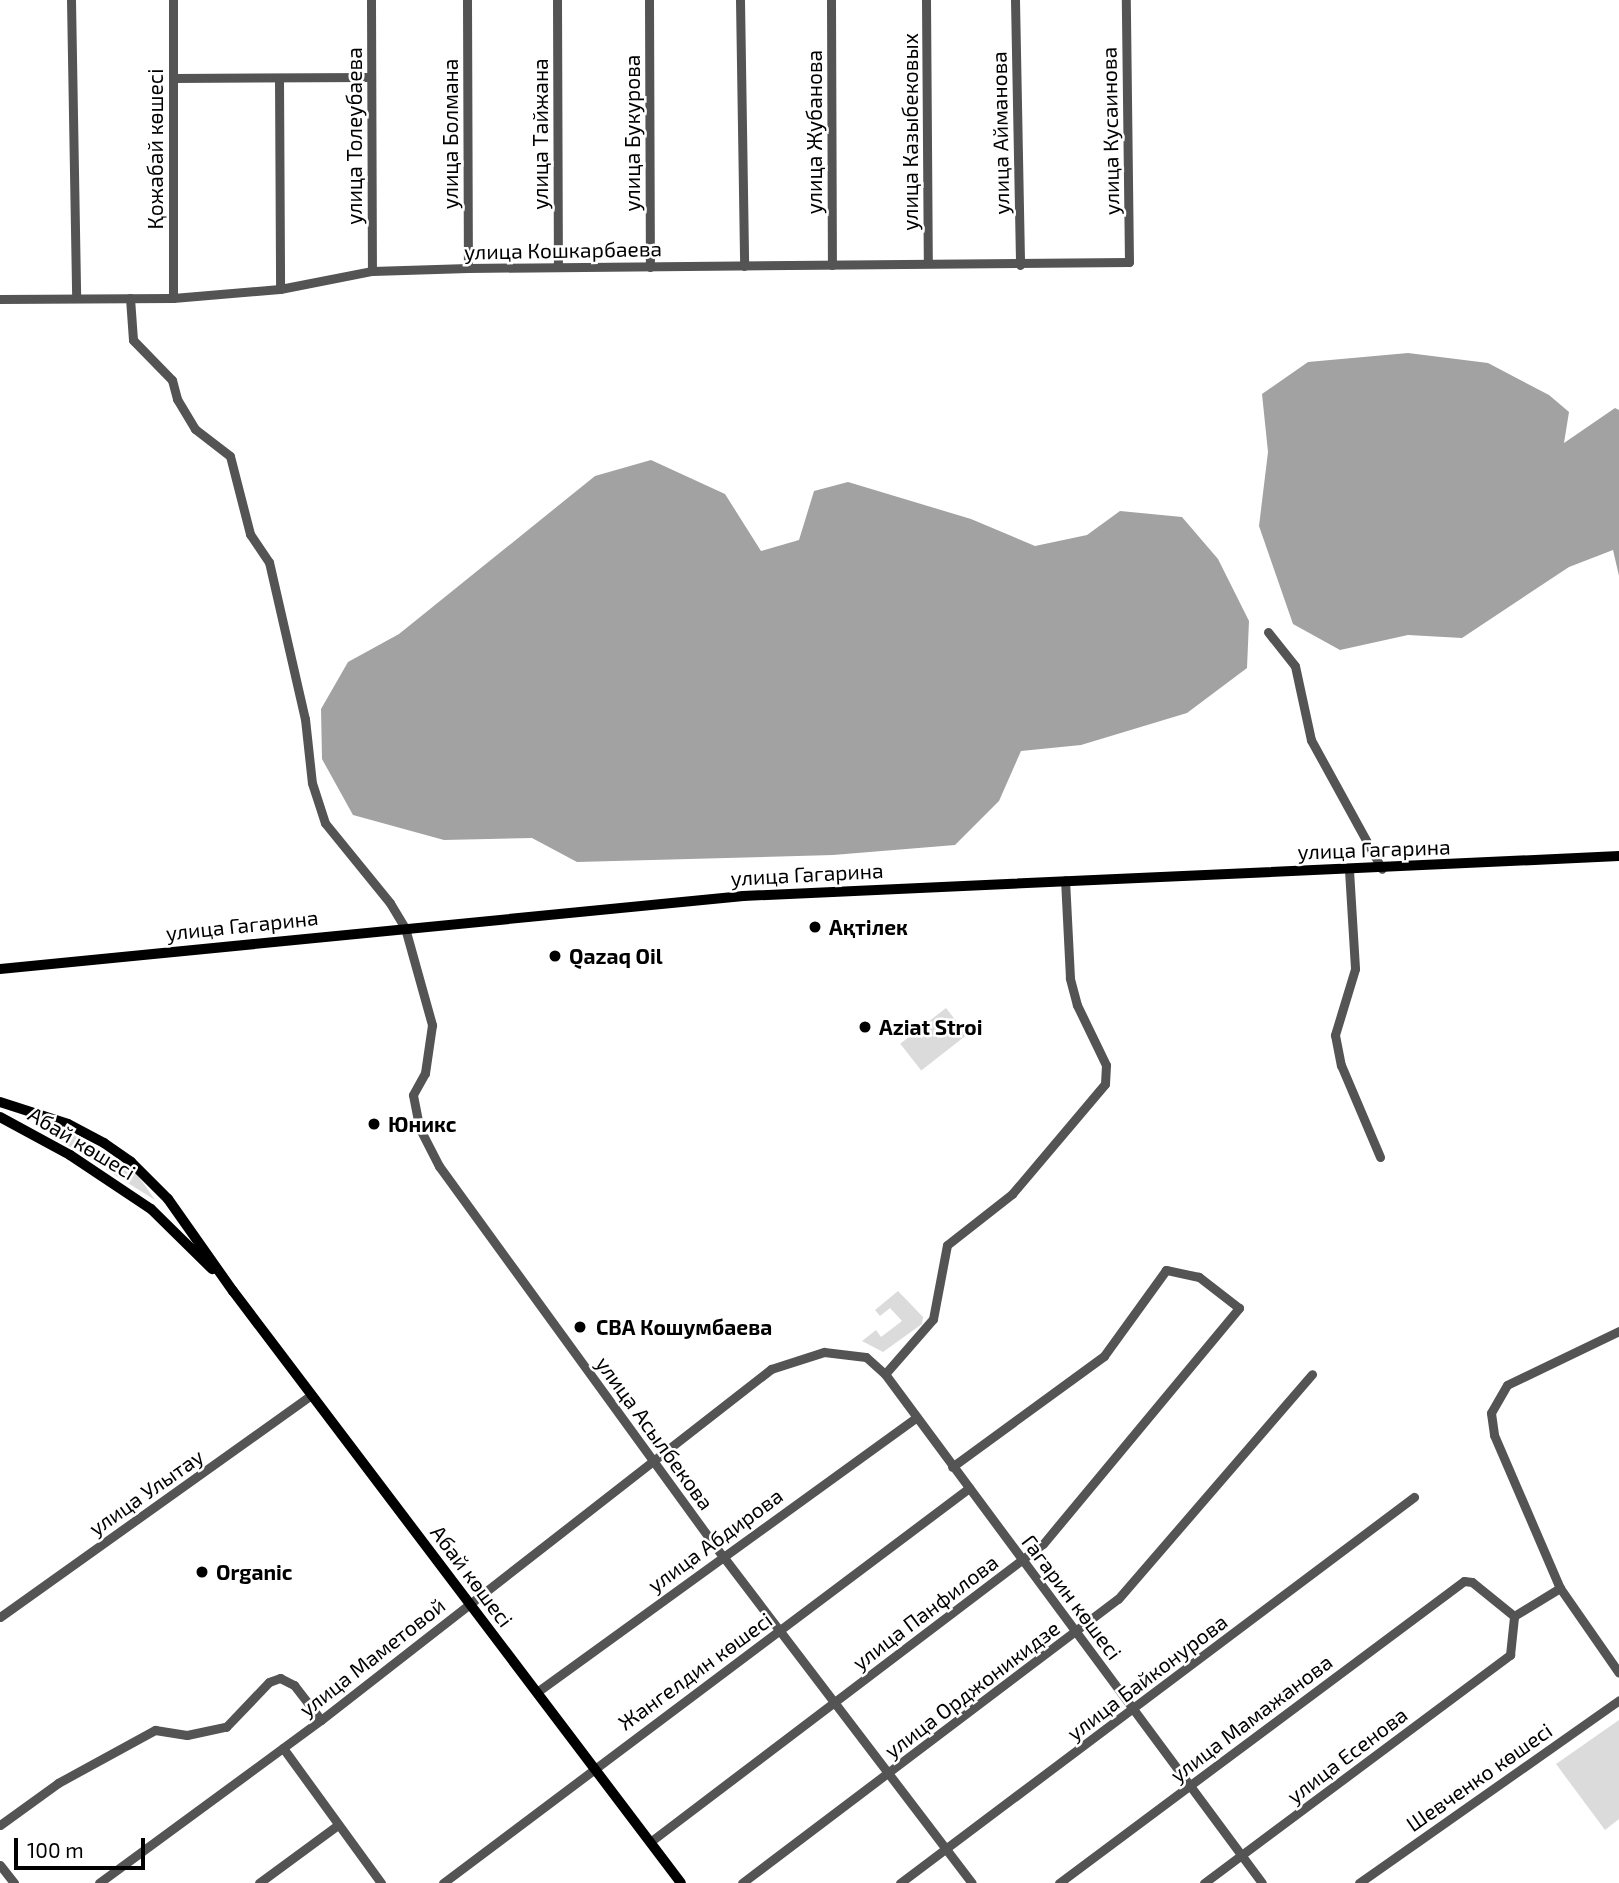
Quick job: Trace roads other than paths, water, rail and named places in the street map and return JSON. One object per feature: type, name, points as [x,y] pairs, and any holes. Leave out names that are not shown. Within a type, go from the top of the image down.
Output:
[{"type":"main road","name":"улица Гагарина","points":[[0,971],[14,967],[743,896],[1065,880],[1382,869],[1619,856]]},
{"type":"main road","points":[[0,964],[14,967]]},
{"type":"main road","name":"Абай көшесі","points":[[0,1102],[68,1124],[131,1162],[168,1199],[233,1291],[681,1883]]},
{"type":"main road","name":"Абай көшесі","points":[[0,1117],[70,1155],[151,1209],[233,1291]]},
{"type":"street","points":[[71,0],[76,297]]},
{"type":"street","name":"Қожабай көшесі","points":[[173,0],[173,298]]},
{"type":"street","name":"улица Толеубаева","points":[[371,0],[372,271]]},
{"type":"street","name":"улица Болмана","points":[[467,0],[468,268]]},
{"type":"street","name":"улица Тайжана","points":[[557,0],[558,267]]},
{"type":"street","name":"улица Букурова","points":[[649,0],[650,267]]},
{"type":"street","points":[[740,0],[744,265]]},
{"type":"street","name":"улица Жубанова","points":[[831,0],[832,265]]},
{"type":"street","name":"улица Казыбековых","points":[[926,0],[928,263]]},
{"type":"street","name":"улица Айманова","points":[[1015,0],[1020,265]]},
{"type":"street","name":"улица Кусаинова","points":[[1126,0],[1129,262]]},
{"type":"street","points":[[173,78],[371,77]]},
{"type":"street","points":[[279,78],[280,289]]},
{"type":"street","name":"улица Кошкарбаева","points":[[0,299],[173,298],[280,289],[372,271],[1129,262]]},
{"type":"street","name":"улица Асылбекова","points":[[130,298],[133,341],[172,380],[177,399],[195,429],[230,456],[250,534],[268,562],[305,719],[312,783],[325,822],[390,903],[405,929],[432,1025],[425,1073],[413,1095],[419,1127],[439,1166],[722,1555],[837,1701],[972,1883]]},
{"type":"street","points":[[1268,632],[1295,666],[1311,740],[1382,869]]},
{"type":"street","points":[[1349,870],[1355,970],[1335,1035],[1341,1066],[1380,1157]]},
{"type":"street","points":[[885,1374],[933,1319],[947,1245],[1012,1194],[1105,1084],[1106,1065],[1077,1005],[1070,978],[1065,880]]},
{"type":"street","name":"улица Панфилова","points":[[650,1842],[1023,1561],[1071,1511],[1239,1308],[1199,1276],[1166,1270],[1104,1356],[953,1467]]},
{"type":"street","points":[[1619,1331],[1516,1379],[1492,1404],[1494,1435],[1560,1588],[1619,1674]]},
{"type":"street","name":"Гагарин көшесі","points":[[841,1352],[866,1357],[885,1374],[1262,1883]]},
{"type":"street","name":"улица Маметовой","points":[[99,1883],[321,1720],[653,1460],[783,1363],[841,1352]]},
{"type":"street","name":"улица Орджоникидзе","points":[[742,1883],[1118,1599],[1312,1374]]},
{"type":"street","name":"улица Улытау","points":[[0,1617],[312,1395]]},
{"type":"street","name":"улица Абдирова","points":[[537,1692],[722,1555],[916,1418]]},
{"type":"street","name":"Жангелдин көшесі","points":[[443,1883],[969,1488]]},
{"type":"street","name":"улица Байконурова","points":[[900,1883],[1414,1497]]},
{"type":"street","name":"улица Мамажанова","points":[[1059,1883],[1464,1581],[1472,1582],[1514,1616]]},
{"type":"street","points":[[1514,1616],[1560,1588]]},
{"type":"street","name":"улица Есенова","points":[[1204,1883],[1510,1655],[1514,1616]]},
{"type":"street","points":[[0,1825],[58,1783],[155,1730],[187,1735],[226,1727],[269,1682],[280,1678],[294,1685],[321,1720]]},
{"type":"street","name":"Шевченко көшесі","points":[[1359,1883],[1619,1700]]},
{"type":"street","points":[[283,1748],[381,1883]]},
{"type":"street","points":[[259,1883],[338,1825]]},
{"type":"street","points":[[0,1865],[14,1883]]},
{"type":"place","name":"Ақтілек","points":[[815,927]]},
{"type":"place","name":"Qazaq Oil","points":[[555,956]]},
{"type":"place","name":"Aziat Stroi","points":[[865,1027]]},
{"type":"place","name":"Юникс","points":[[374,1124]]},
{"type":"place","name":"СВА Кошумбаева","points":[[580,1327]]},
{"type":"place","name":"Organic","points":[[202,1572]]}]
